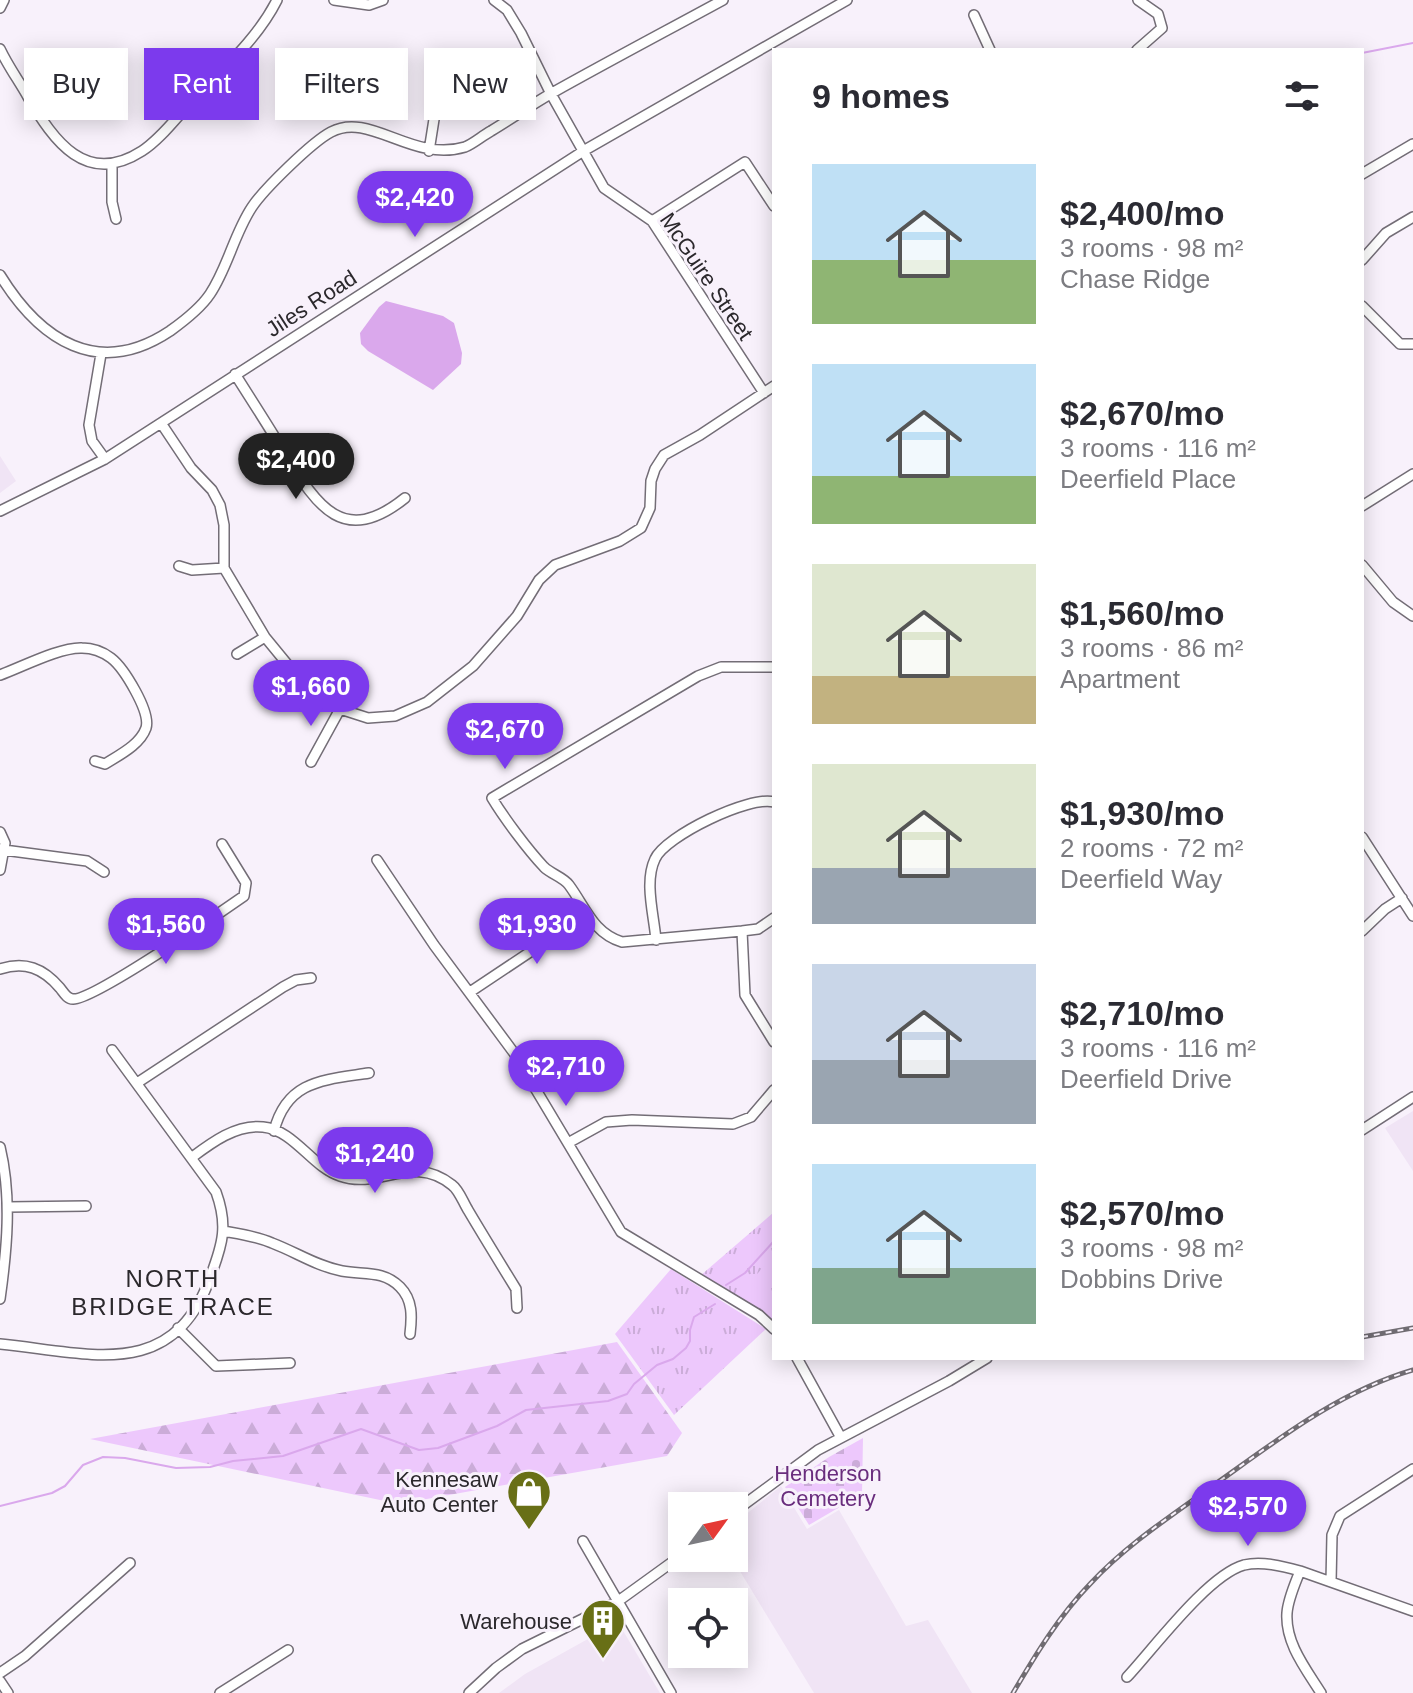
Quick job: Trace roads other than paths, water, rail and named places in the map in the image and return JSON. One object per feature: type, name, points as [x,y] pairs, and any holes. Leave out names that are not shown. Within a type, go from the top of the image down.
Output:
[{"type":"street","points":[[0,8],[4,0]]},
{"type":"street","points":[[0,49],[43,123],[60,145],[90,161],[112,164],[142,151],[159,135],[241,50],[277,0]]},
{"type":"street","points":[[334,0],[369,5],[383,0]]},
{"type":"street","name":"McGuire Street","points":[[494,0],[507,10],[521,33],[604,188],[652,221],[764,393]]},
{"type":"street","points":[[0,275],[12,295],[43,330],[101,354],[132,349],[158,339],[184,321],[209,296],[252,207],[310,146],[332,131],[352,126],[377,131],[403,144],[429,151],[466,146],[551,94],[723,0]]},
{"type":"street","name":"Jiles Road","points":[[0,511],[105,459],[585,150],[847,0]]},
{"type":"street","points":[[1138,0],[1158,14],[1162,28],[1139,48]]},
{"type":"street","points":[[974,15],[989,48]]},
{"type":"street","points":[[429,151],[434,120]]},
{"type":"street","points":[[1364,173],[1413,144]]},
{"type":"street","points":[[652,221],[745,162],[772,203]]},
{"type":"street","points":[[112,164],[112,202],[116,219]]},
{"type":"street","points":[[1364,258],[1386,233],[1413,217]]},
{"type":"street","points":[[1364,308],[1400,344],[1413,344]]},
{"type":"street","points":[[101,354],[89,425],[92,441],[105,459]]},
{"type":"street","points":[[235,374],[308,490],[324,508],[334,515],[357,519],[389,511],[405,498]]},
{"type":"street","points":[[161,423],[220,505],[224,525],[224,568],[265,637],[297,676],[340,709],[368,718],[395,716],[427,702],[473,666],[517,616],[539,580],[555,565],[620,541],[641,528],[650,508],[651,481],[664,455],[772,387]]},
{"type":"street","points":[[1364,505],[1413,474]]},
{"type":"street","points":[[179,566],[192,570],[224,568]]},
{"type":"street","points":[[1364,567],[1393,602],[1413,616]]},
{"type":"street","points":[[237,654],[265,637]]},
{"type":"street","points":[[0,675],[80,647],[97,650],[112,659],[146,713],[147,726],[141,738],[126,751],[105,764],[95,761]]},
{"type":"street","points":[[772,667],[721,667],[698,676],[492,798],[545,869],[567,882],[600,932],[608,937],[622,942],[742,931],[758,929],[772,919]]},
{"type":"street","points":[[311,762],[340,709]]},
{"type":"street","points":[[656,940],[650,877],[655,859],[664,845],[751,801],[772,802]]},
{"type":"street","points":[[0,832],[4,850],[0,870]]},
{"type":"street","points":[[1364,840],[1413,916]]},
{"type":"street","points":[[1,967],[30,965],[50,976],[67,997],[74,999],[110,983],[244,896],[246,883],[222,844]]},
{"type":"street","points":[[4,850],[87,861],[104,872]]},
{"type":"street","points":[[377,860],[434,945],[514,1053],[621,1232],[759,1315],[772,1327]]},
{"type":"street","points":[[1364,929],[1402,898]]},
{"type":"street","points":[[470,992],[587,914]]},
{"type":"street","points":[[742,931],[745,995],[772,1039]]},
{"type":"street","points":[[137,1083],[283,987],[296,980],[311,978]]},
{"type":"street","points":[[0,1344],[119,1356],[146,1351],[168,1340],[203,1301],[221,1248],[224,1214],[216,1192],[112,1050]]},
{"type":"street","points":[[274,1131],[279,1112],[297,1091],[318,1081],[369,1073]]},
{"type":"street","points":[[568,1143],[606,1122],[632,1120],[733,1124],[751,1117],[772,1092]]},
{"type":"street","points":[[1364,1129],[1413,1097]]},
{"type":"street","points":[[191,1158],[236,1130],[263,1127],[284,1135],[338,1176],[364,1181],[416,1169],[430,1173],[453,1186],[516,1289],[517,1308]]},
{"type":"street","points":[[0,1147],[6,1172],[8,1207],[0,1299]]},
{"type":"street","points":[[8,1207],[86,1206]]},
{"type":"street","points":[[223,1231],[273,1243],[317,1265],[345,1272],[379,1273],[398,1284],[407,1295],[412,1314],[410,1334]]},
{"type":"street","points":[[178,1328],[216,1366],[290,1363]]},
{"type":"street","points":[[798,1360],[840,1436]]},
{"type":"street","points":[[748,1501],[840,1436],[984,1360]]},
{"type":"street","points":[[1331,1582],[1332,1535],[1340,1516],[1413,1469]]},
{"type":"street","points":[[583,1541],[671,1693]]},
{"type":"street","points":[[0,1673],[25,1656],[130,1563]]},
{"type":"street","points":[[1127,1677],[1207,1589],[1223,1576],[1247,1564],[1281,1566],[1300,1571],[1413,1611]]},
{"type":"street","points":[[469,1693],[522,1649],[617,1602],[668,1565]]},
{"type":"street","points":[[1300,1571],[1287,1612],[1287,1628],[1296,1653],[1321,1693]]},
{"type":"street","points":[[220,1693],[288,1650]]},
{"type":"street","points":[[0,1681],[8,1693]]},
{"type":"waterway","points":[[1364,53],[1413,43]]},
{"type":"waterway","points":[[726,1285],[745,1273],[772,1243]]},
{"type":"waterway","points":[[0,1506],[52,1493],[65,1486],[83,1465],[103,1457],[176,1468],[210,1467],[233,1461],[283,1456],[361,1429],[419,1450],[438,1448],[497,1426],[526,1410],[608,1401],[627,1394],[657,1365],[673,1359],[686,1348],[694,1317],[715,1304]]},
{"type":"railway","points":[[1364,1337],[1413,1328]]},
{"type":"railway","points":[[1013,1693],[1068,1609],[1104,1570],[1134,1544],[1333,1404],[1385,1379],[1413,1370]]},
{"type":"place","name":"Kennesaw Auto Center","points":[[529,1531]]},
{"type":"place","name":"Warehouse","points":[[603,1660]]},
{"type":"district","name":"NORTH BRIDGE TRACE","points":[[173,1293]]},
{"type":"park label","name":"Henderson Cemetery","points":[[828,1486]]}]
